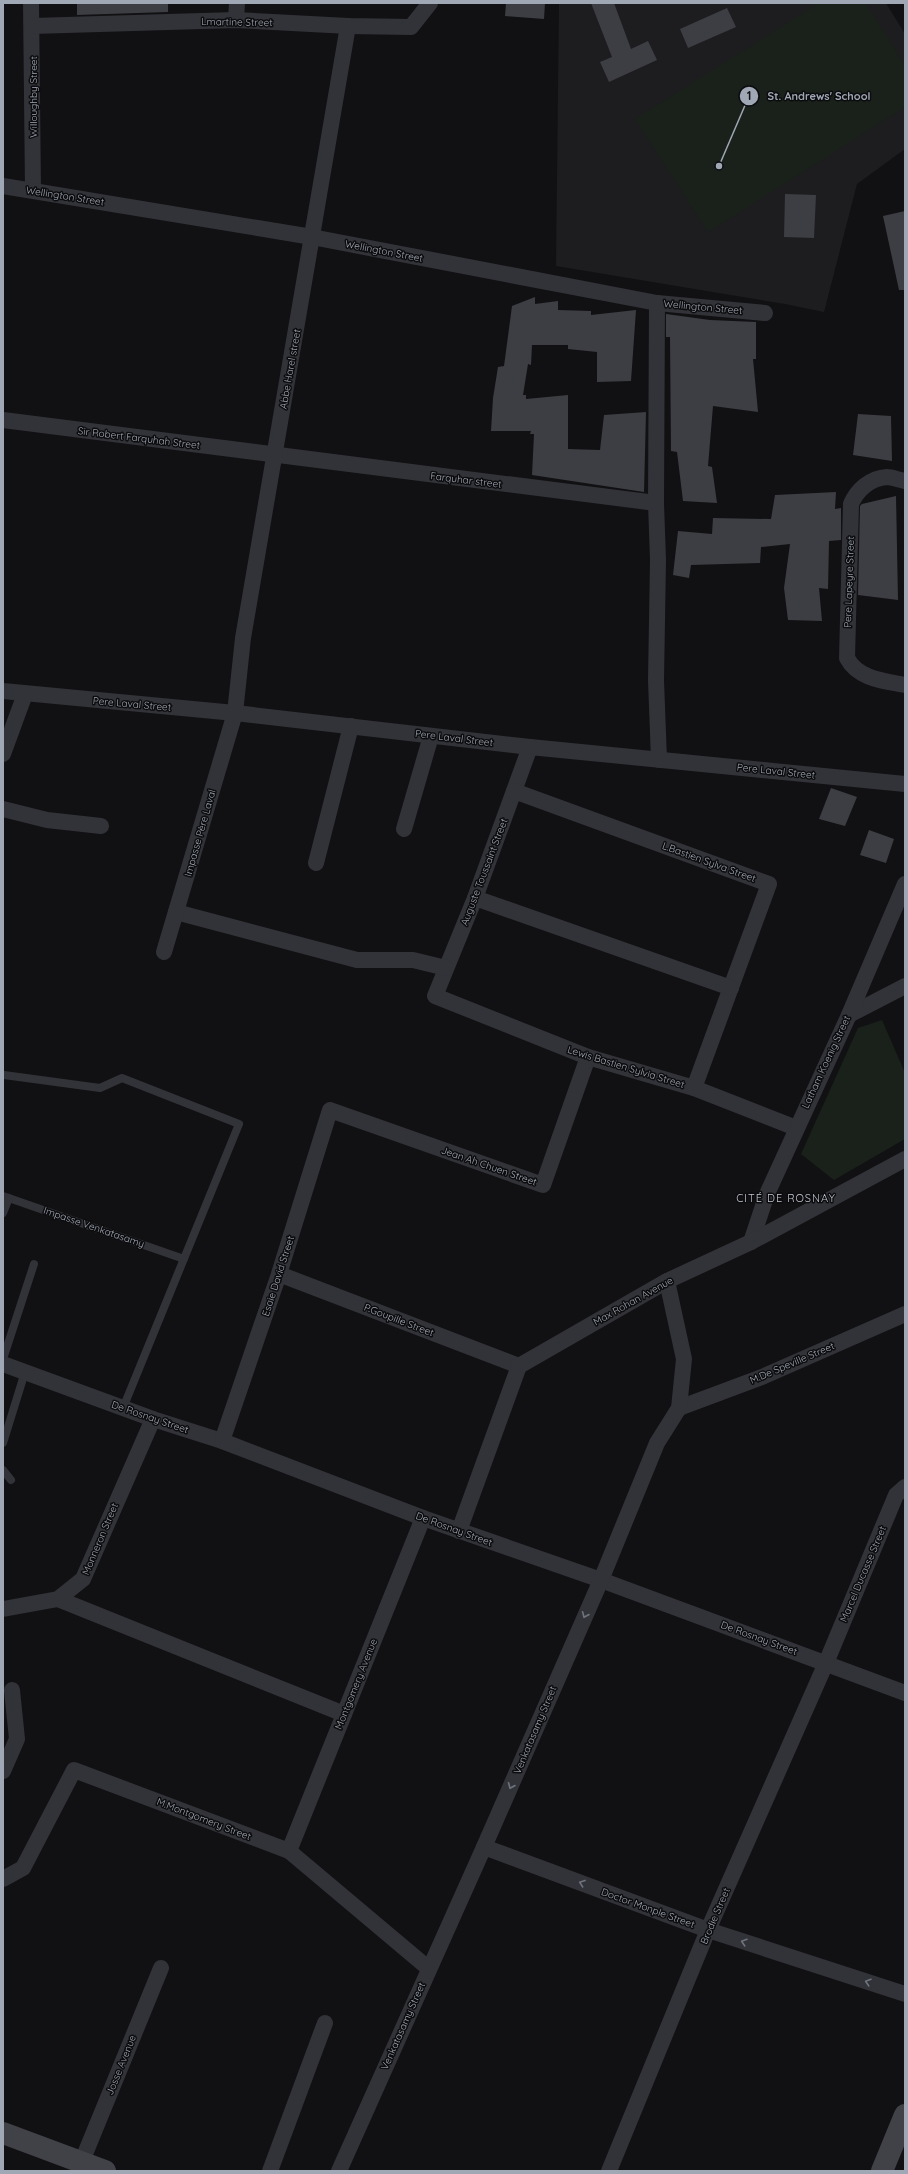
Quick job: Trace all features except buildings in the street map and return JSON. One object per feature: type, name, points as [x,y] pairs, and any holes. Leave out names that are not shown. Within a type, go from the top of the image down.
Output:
[{"type":"main road","points":[[882,2171],[905,2115]]},
{"type":"main road","points":[[3,2133],[80,2167],[105,2171]]},
{"type":"street","name":"Willoughby Street","points":[[30,3],[32,26],[33,190]]},
{"type":"street","points":[[236,3],[236,20]]},
{"type":"street","name":"Lmartine Street","points":[[32,26],[236,20],[348,26],[411,27],[430,3]]},
{"type":"street","name":"Abbe Harel street","points":[[235,713],[243,638],[348,26]]},
{"type":"street","name":"Wellington Street","points":[[3,186],[312,237],[657,303],[765,313]]},
{"type":"street","points":[[657,303],[656,503],[658,560],[656,680],[659,760]]},
{"type":"street","name":"Sir Robert Farquhah Street","points":[[3,420],[275,456]]},
{"type":"street","name":"Farquhar street","points":[[275,456],[656,503]]},
{"type":"street","name":"Pere Lapeyre Street","points":[[905,481],[887,477],[875,480],[857,492],[851,504],[847,658],[850,664],[870,678],[905,684]]},
{"type":"street","name":"Pere Laval Street","points":[[3,692],[235,713],[530,747],[905,784]]},
{"type":"street","points":[[3,754],[25,694]]},
{"type":"street","name":"Impasse Père Laval","points":[[164,952],[235,713]]},
{"type":"street","points":[[316,863],[351,726]]},
{"type":"street","points":[[404,829],[431,736]]},
{"type":"street","name":"Auguste Toussaint Street","points":[[435,996],[475,898],[530,747]]},
{"type":"street","name":"L.Bastien Sylva Street","points":[[514,791],[769,884],[694,1088]]},
{"type":"street","points":[[3,808],[47,820],[101,826]]},
{"type":"street","name":"Latham Koenig Street","points":[[751,1242],[767,1194],[849,1015],[905,884]]},
{"type":"street","points":[[475,898],[732,988]]},
{"type":"street","points":[[176,912],[357,960],[413,960],[446,968]]},
{"type":"street","points":[[849,1015],[905,986]]},
{"type":"street","name":"Lewis Bastien Sylvia Street","points":[[435,996],[588,1057],[694,1088],[796,1128]]},
{"type":"street","name":"Jean Ah Chuen Street","points":[[330,1110],[543,1185],[588,1057]]},
{"type":"street","name":"Esaie David Street","points":[[222,1441],[279,1274],[330,1110]]},
{"type":"street","name":"Max Rohan Avenue","points":[[519,1366],[667,1281],[751,1242],[905,1159]]},
{"type":"street","name":"P.Goupille Street","points":[[279,1274],[519,1366]]},
{"type":"street","name":"Venkatasamy Street","points":[[339,2171],[428,1968],[484,1847],[600,1580],[657,1443],[679,1408],[684,1359],[667,1281]]},
{"type":"street","name":"M.De Speville Street","points":[[679,1408],[762,1377],[905,1314]]},
{"type":"street","name":"De Rosnay Street","points":[[3,1364],[153,1419],[222,1441],[423,1518],[600,1580],[905,1693]]},
{"type":"street","points":[[459,1531],[519,1366]]},
{"type":"street","name":"Monneron Street","points":[[3,1609],[58,1599],[83,1579],[153,1419]]},
{"type":"street","name":"Marcel Ducasse Street","points":[[826,1663],[896,1495],[905,1488]]},
{"type":"street","name":"Montgomery Avenue","points":[[289,1851],[423,1518]]},
{"type":"street","points":[[58,1599],[344,1714]]},
{"type":"street","name":"Brodie Street","points":[[609,2171],[708,1930],[826,1663]]},
{"type":"street","points":[[3,1771],[17,1739],[12,1690]]},
{"type":"street","name":"M.Montgomery Street","points":[[3,1879],[23,1868],[74,1770],[289,1851],[428,1968]]},
{"type":"street","name":"Doctor Monple Street","points":[[484,1847],[708,1930],[905,1994]]},
{"type":"street","name":"Josse Avenue","points":[[80,2167],[161,1968]]},
{"type":"street","points":[[270,2171],[325,2023]]},
{"type":"lane","points":[[4,1075],[100,1088],[122,1078],[239,1124],[123,1408]]},
{"type":"lane","points":[[3,1213],[6,1197]]},
{"type":"lane","name":"Impasse Venkatasamy","points":[[6,1197],[184,1259]]},
{"type":"lane","points":[[3,1359],[34,1264]]},
{"type":"lane","points":[[3,1443],[25,1372]]},
{"type":"lane","points":[[3,1470],[11,1480]]},
{"type":"shaded area","points":[[559,3],[886,3],[905,34],[905,149],[857,184],[824,312],[785,304],[556,266]]},
{"type":"shaded area","points":[[819,3],[865,3],[905,65],[905,107],[708,232],[635,119]]},
{"type":"shaded area","points":[[882,1020],[905,1073],[905,1139],[834,1180],[801,1154],[858,1028]]},
{"type":"place","name":"St. Andrews' School","points":[[719,166]]},
{"type":"district","name":"CITÉ DE ROSNAY","points":[[786,1198]]}]
